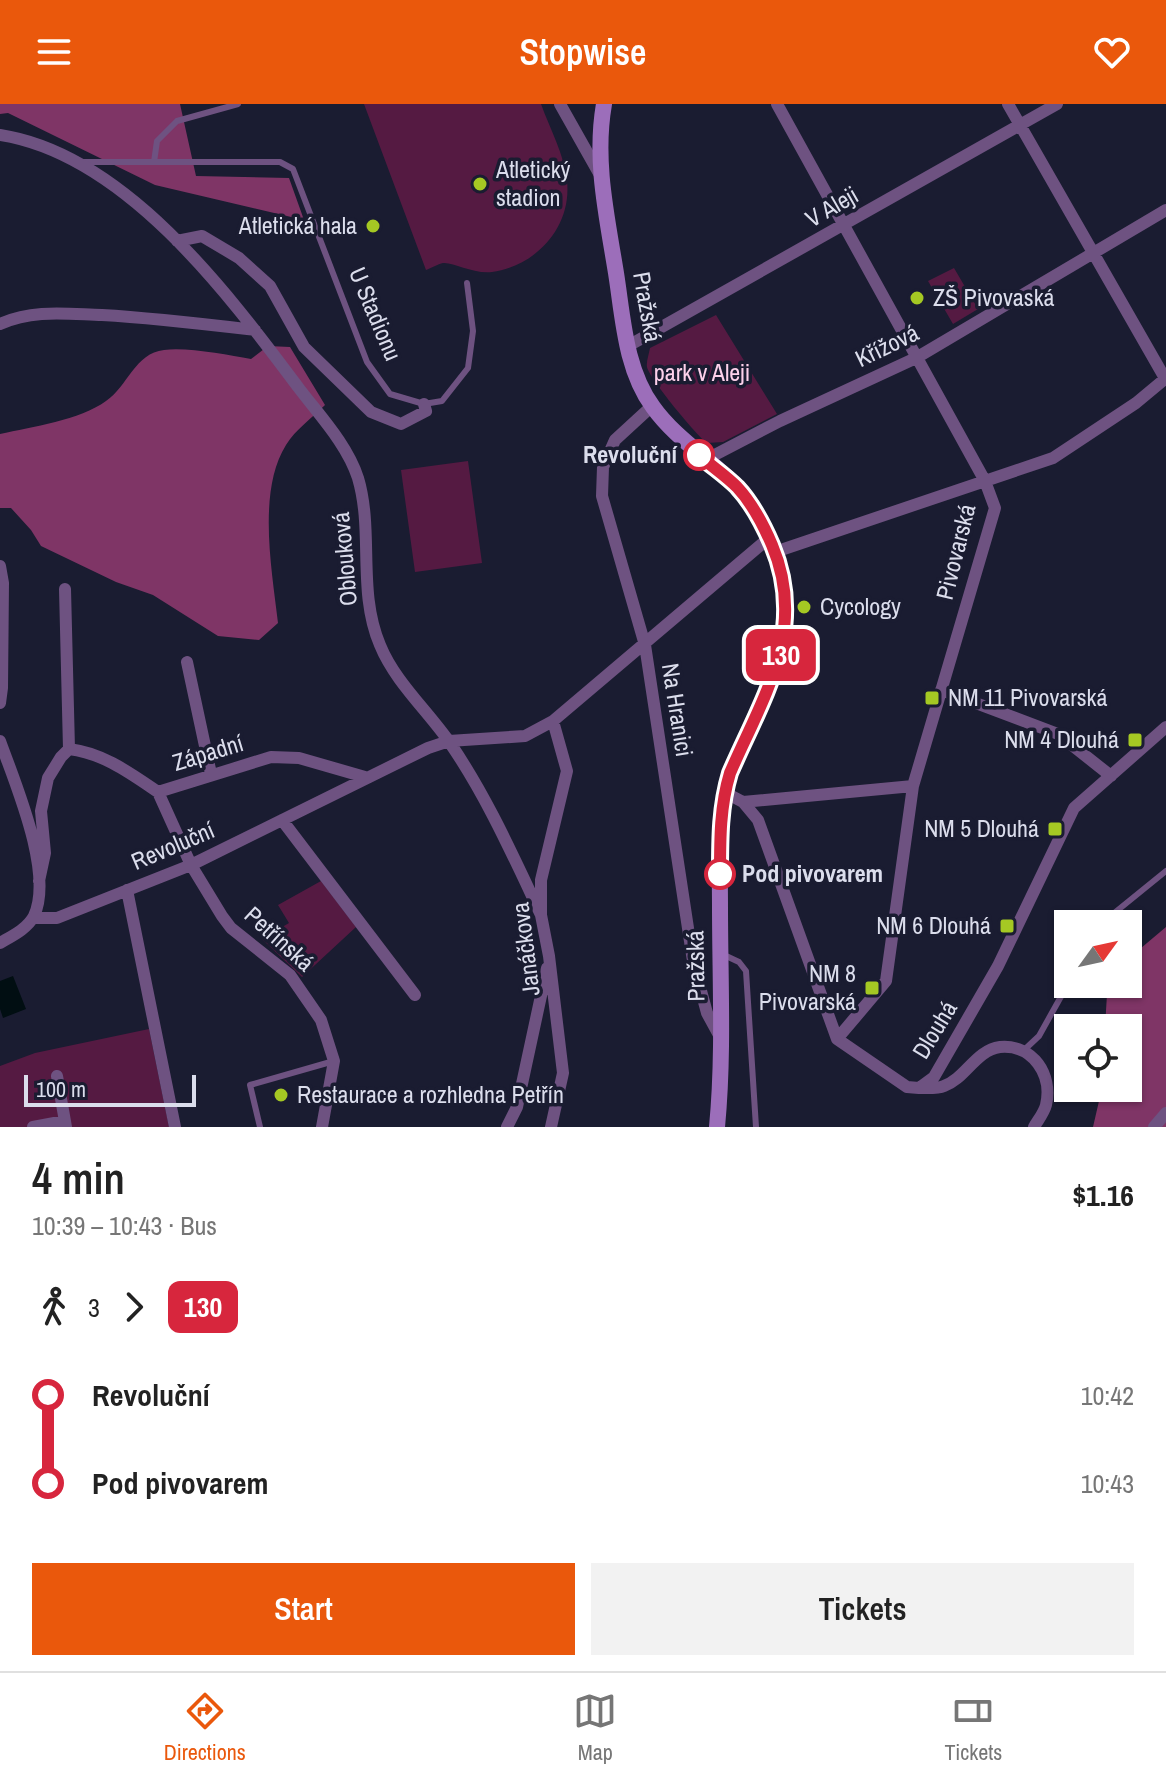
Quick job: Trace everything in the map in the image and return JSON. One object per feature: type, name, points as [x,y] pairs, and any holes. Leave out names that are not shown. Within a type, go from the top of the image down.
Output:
[{"type":"main road","name":"Pražská","points":[[604,104],[600,175],[628,346],[637,376],[652,406],[705,460],[737,487],[757,515],[772,545],[785,602],[786,627],[780,658],[724,792],[720,830],[721,1038],[717,1127]]},
{"type":"street","points":[[560,104],[600,175]]},
{"type":"street","name":"Pivovarská","points":[[777,104],[985,481],[995,508],[913,786],[886,981],[837,1039]]},
{"type":"street","points":[[1008,104],[1166,379]]},
{"type":"street","name":"V Aleji","points":[[628,346],[1057,104]]},
{"type":"street","name":"Oblouková","points":[[0,135],[17,137],[79,162],[134,200],[177,241],[255,330],[346,450],[358,477],[363,507],[366,593],[380,645],[488,801],[541,915]]},
{"type":"street","name":"Křížová","points":[[705,460],[780,421],[916,358],[1166,210]]},
{"type":"street","points":[[177,241],[202,236],[239,258],[270,286],[304,347],[371,412],[401,424],[426,411],[424,404]]},
{"type":"street","points":[[0,324],[14,318],[47,313],[146,317],[255,330]]},
{"type":"street","name":"Revoluční","points":[[33,918],[57,918],[191,865],[428,748],[449,741],[525,736],[553,721],[772,545],[1053,458],[1136,403],[1166,379]]},
{"type":"street","name":"Na Hranici","points":[[652,406],[615,440],[603,467],[602,496],[645,645],[693,961],[707,1013],[721,1038]]},
{"type":"street","points":[[0,566],[3,598],[0,703]]},
{"type":"street","points":[[39,881],[45,853],[41,811],[48,778],[69,749],[65,589]]},
{"type":"street","points":[[187,662],[211,774]]},
{"type":"street","points":[[941,690],[1058,734],[1111,776]]},
{"type":"street","name":"Janáčkova","points":[[551,1127],[563,1073],[541,915],[541,880],[567,771],[553,721]]},
{"type":"street","name":"Dlouhá","points":[[837,1039],[907,1087],[919,1088],[934,1077],[998,966],[1074,808],[1166,727]]},
{"type":"street","points":[[0,741],[29,832],[39,881],[39,900],[33,918],[0,942]]},
{"type":"street","name":"Západní","points":[[69,749],[119,765],[158,792],[271,757],[299,758],[365,777]]},
{"type":"street","points":[[743,802],[913,786]]},
{"type":"street","name":"Petřínská","points":[[158,792],[191,865],[231,928],[281,966],[299,986],[321,1020],[334,1061],[322,1127]]},
{"type":"street","points":[[724,792],[743,802],[758,820],[837,1039]]},
{"type":"street","points":[[282,820],[415,995]]},
{"type":"street","points":[[127,890],[175,1127]]},
{"type":"street","points":[[507,1127],[517,1107],[549,956]]},
{"type":"street","points":[[919,1088],[945,1086],[981,1055],[995,1048],[1023,1051],[1035,1059],[1044,1072],[1048,1089],[1046,1109],[1034,1127]]},
{"type":"street","points":[[33,1127],[66,1124],[57,1076]]},
{"type":"street","points":[[1154,1127],[1166,1113]]},
{"type":"lane","points":[[154,162],[157,141],[177,121],[238,104]]},
{"type":"lane","name":"U Stadionu","points":[[79,162],[280,162],[293,169],[367,362],[390,394],[424,404]]},
{"type":"lane","points":[[424,404],[442,401],[468,368],[473,331],[467,283]]},
{"type":"lane","points":[[1118,910],[1166,871]]},
{"type":"lane","points":[[720,955],[731,957],[746,971],[756,1127]]},
{"type":"lane","points":[[1023,1051],[1039,1036],[1060,998]]},
{"type":"lane","points":[[260,1127],[250,1085],[334,1061]]},
{"type":"green space","name":"Atletický stadion","points":[[364,104],[541,104],[560,151],[567,181],[564,214],[548,242],[523,262],[492,272],[443,263],[426,270]]},
{"type":"green space","points":[[954,268],[978,309],[953,324],[928,281]]},
{"type":"green space","name":"park v Aleji","points":[[716,315],[777,414],[723,442],[707,443],[664,394],[647,363],[650,348]]},
{"type":"green space","points":[[468,461],[482,563],[415,572],[401,470]]},
{"type":"green space","points":[[321,881],[356,927],[302,977],[262,939],[289,923],[278,905]]},
{"type":"green space","points":[[149,1029],[169,1127],[0,1127],[0,1066],[35,1053]]},
{"type":"shaded area","points":[[0,104],[180,104],[196,176],[289,178],[304,220],[155,185],[8,113],[0,114]]},
{"type":"shaded area","points":[[268,346],[290,347],[325,405],[290,439],[277,464],[269,508],[269,532],[278,623],[259,640],[218,636],[153,595],[116,582],[41,546],[11,508],[0,508],[0,434],[55,422],[95,408],[114,395],[139,364],[154,352],[184,350],[251,359]]},
{"type":"shaded area","points":[[1166,927],[1166,1127],[1093,1127],[1099,1102],[1142,1102],[1142,1014],[1106,1014],[1107,998],[1142,998],[1142,947]]},
{"type":"shaded area","points":[[13,976],[26,1009],[3,1018],[0,981]]},
{"type":"bus line","name":"130","points":[[699,455],[737,487],[757,515],[775,552],[785,602],[786,627],[780,658],[724,792],[720,874]]},
{"type":"place","name":"Atletický stadion","points":[[480,184]]},
{"type":"place","name":"Atletická hala","points":[[373,226]]},
{"type":"place","name":"ZŠ Pivovaská","points":[[917,298]]},
{"type":"place","name":"Revoluční","points":[[699,455]]},
{"type":"place","name":"Cycology","points":[[804,607]]},
{"type":"place","name":"NM 11 Pivovarská","points":[[932,698]]},
{"type":"place","name":"NM 4 Dlouhá","points":[[1135,740]]},
{"type":"place","name":"NM 5 Dlouhá","points":[[1055,829]]},
{"type":"place","name":"Pod pivovarem","points":[[720,874]]},
{"type":"place","name":"NM 6 Dlouhá","points":[[1007,926]]},
{"type":"place","name":"NM 8 Pivovarská","points":[[872,988]]},
{"type":"place","name":"Restaurace a rozhledna Petřín","points":[[281,1095]]}]
